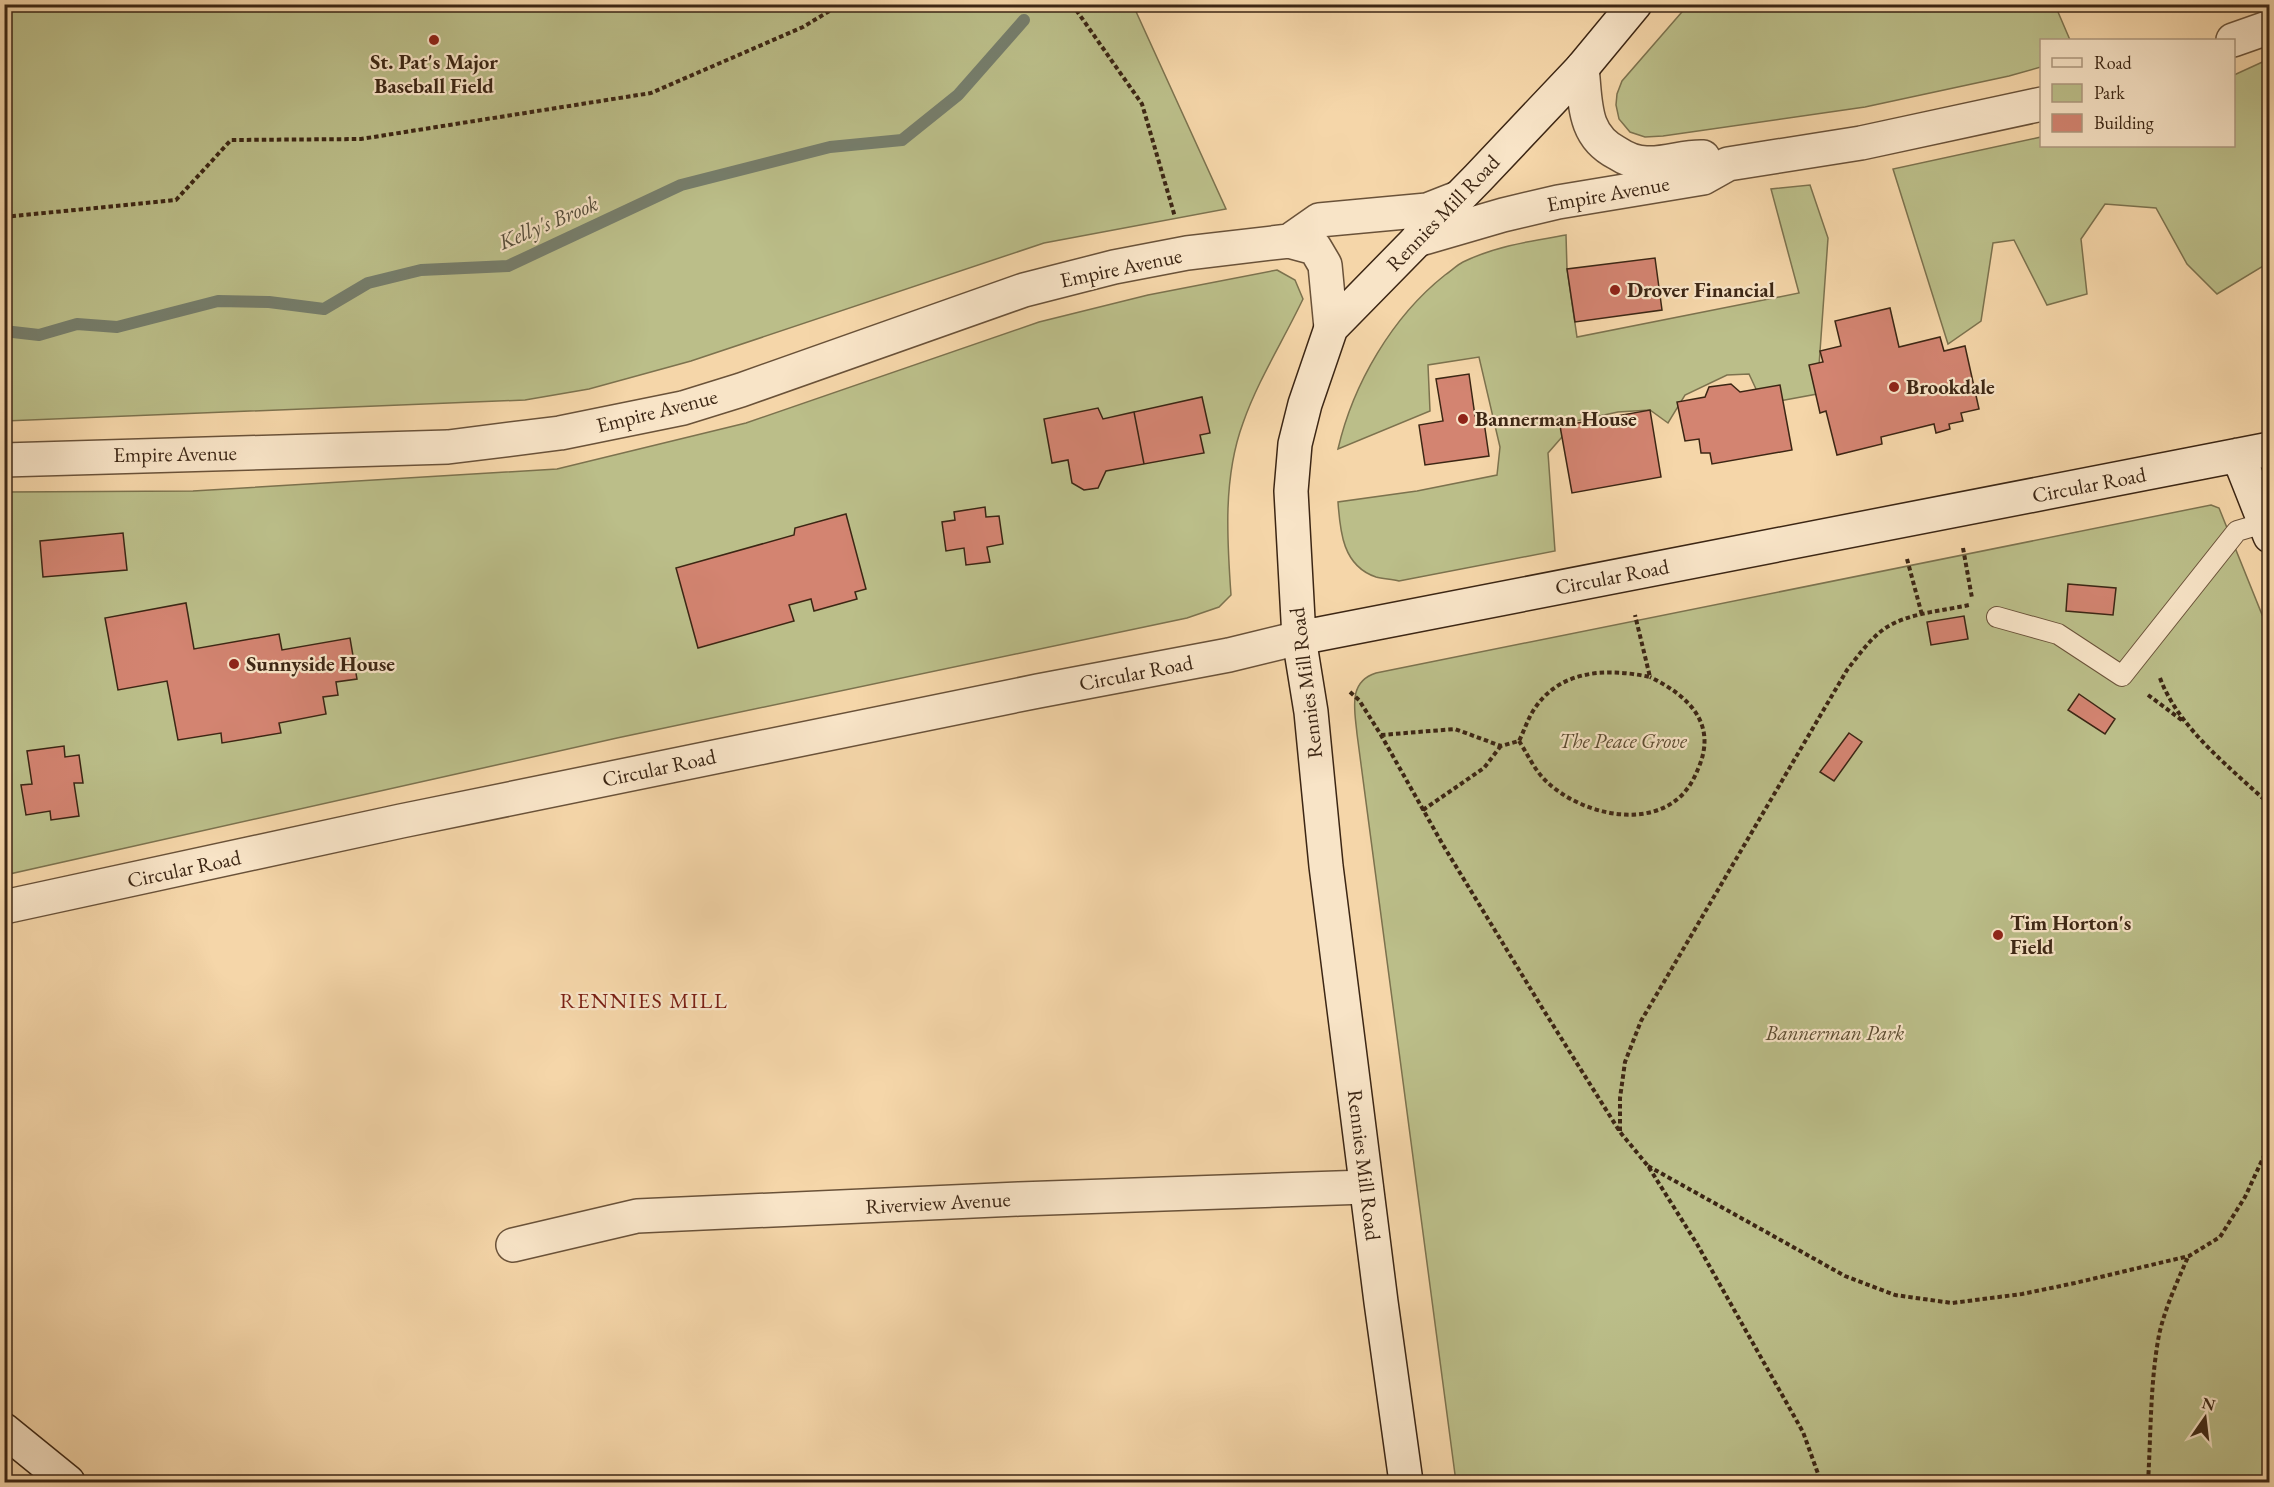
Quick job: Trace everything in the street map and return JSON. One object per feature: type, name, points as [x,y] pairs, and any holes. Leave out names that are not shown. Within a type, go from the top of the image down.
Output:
[{"type":"street","name":"Rennies Mill Road","points":[[1407,1482],[1366,1187],[1326,866],[1311,712],[1299,638],[1291,491],[1295,444],[1308,394],[1331,328],[1582,68],[1635,4]]},
{"type":"street","points":[[2235,40],[2270,27]]},
{"type":"street","name":"Empire Avenue","points":[[1582,68],[1588,121],[1596,139],[1612,151],[1629,160],[1647,163],[1700,157],[1728,164]]},
{"type":"street","name":"Empire Avenue","points":[[1417,240],[1558,202],[1703,178],[1728,164],[1861,142],[2040,104]]},
{"type":"street","name":"Empire Avenue","points":[[1289,241],[1319,220],[1427,210],[1455,199]]},
{"type":"street","name":"Empire Avenue","points":[[4,460],[448,447],[560,433],[682,408],[741,390],[1035,287],[1114,267],[1187,253],[1289,241],[1315,248],[1325,265],[1331,328]]},
{"type":"street","points":[[2254,452],[2267,529]]},
{"type":"street","name":"Circular Road","points":[[4,907],[424,816],[1038,691],[1229,655],[1299,638],[2254,452]]},
{"type":"street","name":"Riverview Avenue","points":[[513,1245],[637,1216],[1366,1187]]},
{"type":"street","points":[[4,1430],[68,1482]]},
{"type":"lane","points":[[1997,617],[2058,634],[2122,676],[2237,531],[2267,529]]},
{"type":"path","points":[[4,217],[176,200],[231,140],[361,139],[651,93],[803,27],[842,4]]},
{"type":"path","points":[[1072,4],[1142,104],[1178,224]]},
{"type":"path","points":[[1620,1132],[1620,1098],[1624,1062],[1641,1021],[1683,948],[1847,670],[1869,642],[1886,628],[1905,619],[1973,604],[1964,548]]},
{"type":"path","points":[[1907,560],[1922,615]]},
{"type":"path","points":[[1635,615],[1650,677]]},
{"type":"path","points":[[2167,619],[2159,646],[2158,674],[2168,698],[2186,723]]},
{"type":"path","points":[[1381,735],[1455,729],[1501,746],[1519,741],[1534,709],[1555,687],[1588,674],[1604,671],[1627,672],[1650,677],[1677,693],[1690,705],[1700,718],[1704,730],[1703,757],[1692,782],[1680,796],[1657,809],[1627,815],[1579,804],[1546,782],[1519,741]]},
{"type":"path","points":[[2122,676],[2186,723],[2270,805]]},
{"type":"path","points":[[1350,692],[1359,700],[1381,735],[1423,810],[1620,1132],[1648,1166],[1697,1244],[1803,1432],[1821,1482]]},
{"type":"path","points":[[1423,810],[1485,768],[1501,746]]},
{"type":"path","points":[[1648,1166],[1845,1276],[1895,1295],[1952,1303],[2085,1281],[2189,1256],[2220,1237],[2246,1197],[2270,1143]]},
{"type":"path","points":[[2148,1482],[2150,1427],[2159,1334],[2173,1290],[2189,1256]]},
{"type":"green space","points":[[4,5],[1133,5],[1226,209],[1044,243],[691,361],[589,389],[525,400],[5,421]]},
{"type":"green space","points":[[1688,5],[2055,5],[2070,39],[2040,39],[2040,67],[2009,76],[1865,107],[1663,136],[1645,137],[1630,132],[1619,119],[1616,105],[1622,81]]},
{"type":"green space","points":[[2269,59],[2270,259],[2265,265],[2217,294],[2187,264],[2156,208],[2105,204],[2081,239],[2087,294],[2047,305],[2014,240],[1993,243],[1981,321],[1948,344],[1893,169],[2040,137],[2040,147],[2235,147],[2235,75]]},
{"type":"green space","points":[[1810,185],[1828,238],[1817,394],[1763,404],[1749,374],[1727,375],[1685,395],[1668,423],[1650,410],[1618,412],[1576,421],[1548,453],[1555,551],[1399,581],[1376,577],[1356,565],[1345,547],[1338,502],[1417,491],[1497,475],[1500,447],[1479,357],[1428,365],[1430,411],[1338,449],[1354,400],[1377,353],[1408,311],[1445,275],[1463,262],[1488,252],[1566,235],[1567,269],[1577,337],[1799,293],[1771,189]]},
{"type":"green space","points":[[1277,270],[1295,280],[1303,299],[1256,391],[1237,444],[1229,486],[1228,508],[1231,595],[1219,607],[1187,618],[617,738],[5,875],[5,492],[193,491],[557,469],[746,423],[1039,322],[1148,295]]},
{"type":"green space","name":"Bannerman Park","points":[[2211,505],[2219,508],[2269,632],[2269,1482],[1456,1482],[1357,734],[1354,707],[1357,690],[1361,683],[1376,673]]},
{"type":"building","name":"Drover Financial","points":[[1655,258],[1662,310],[1575,322],[1567,269]]},
{"type":"building","name":"Brookdale","points":[[1890,308],[1899,347],[1940,337],[1944,351],[1965,346],[1979,409],[1961,413],[1963,421],[1949,424],[1950,429],[1936,433],[1934,424],[1881,437],[1882,444],[1837,455],[1826,411],[1820,413],[1809,365],[1823,362],[1820,351],[1841,346],[1835,321]]},
{"type":"building","name":"Bannerman House","points":[[1469,374],[1475,416],[1483,415],[1489,456],[1425,465],[1419,425],[1443,421],[1436,379]]},
{"type":"building","points":[[1731,384],[1740,392],[1780,385],[1792,450],[1712,464],[1710,453],[1701,453],[1699,439],[1685,441],[1677,402],[1705,397],[1709,387]]},
{"type":"building","points":[[1202,397],[1210,433],[1200,435],[1204,453],[1144,464],[1134,412]]},
{"type":"building","points":[[1098,408],[1103,419],[1134,412],[1144,464],[1106,471],[1098,488],[1084,490],[1072,483],[1068,460],[1052,463],[1044,419]]},
{"type":"building","points":[[1650,410],[1661,477],[1572,493],[1560,426]]},
{"type":"building","points":[[985,507],[986,517],[999,516],[1003,544],[987,547],[990,562],[966,565],[964,548],[946,551],[942,522],[955,520],[954,512]]},
{"type":"building","points":[[846,514],[866,589],[855,592],[857,599],[814,611],[811,599],[789,605],[794,621],[698,648],[676,568],[794,535],[795,528]]},
{"type":"building","points":[[123,533],[127,570],[43,577],[40,541]]},
{"type":"building","points":[[2068,584],[2116,588],[2113,615],[2066,611]]},
{"type":"building","name":"Sunnyside House","points":[[186,603],[194,649],[279,634],[282,650],[350,638],[357,679],[336,682],[338,695],[323,697],[326,714],[279,723],[281,733],[222,743],[221,733],[178,740],[167,681],[118,690],[105,618]]},
{"type":"building","points":[[1964,616],[1968,639],[1931,645],[1927,622]]},
{"type":"building","points":[[2079,694],[2115,719],[2105,734],[2068,710]]},
{"type":"building","points":[[1849,733],[1862,742],[1834,781],[1820,772]]},
{"type":"building","points":[[64,746],[65,757],[79,755],[83,783],[74,783],[79,816],[51,820],[50,811],[26,815],[21,785],[32,784],[27,751]]},
{"type":"waterway","name":"Kelly's Brook","points":[[4,331],[39,335],[77,324],[117,327],[218,301],[269,302],[324,309],[368,283],[421,270],[508,266],[681,185],[830,147],[902,140],[958,95],[1024,20]]},
{"type":"place","name":"St. Pat's Major Baseball Field","points":[[434,40]]},
{"type":"place","name":"Drover Financial","points":[[1615,290]]},
{"type":"place","name":"Brookdale","points":[[1894,387]]},
{"type":"place","name":"Bannerman House","points":[[1463,419]]},
{"type":"place","name":"Sunnyside House","points":[[234,664]]},
{"type":"place","name":"Tim Horton's Field","points":[[1998,935]]},
{"type":"district","name":"RENNIES MILL","points":[[644,1000]]},
{"type":"park label","name":"The Peace Grove","points":[[1623,741]]}]
